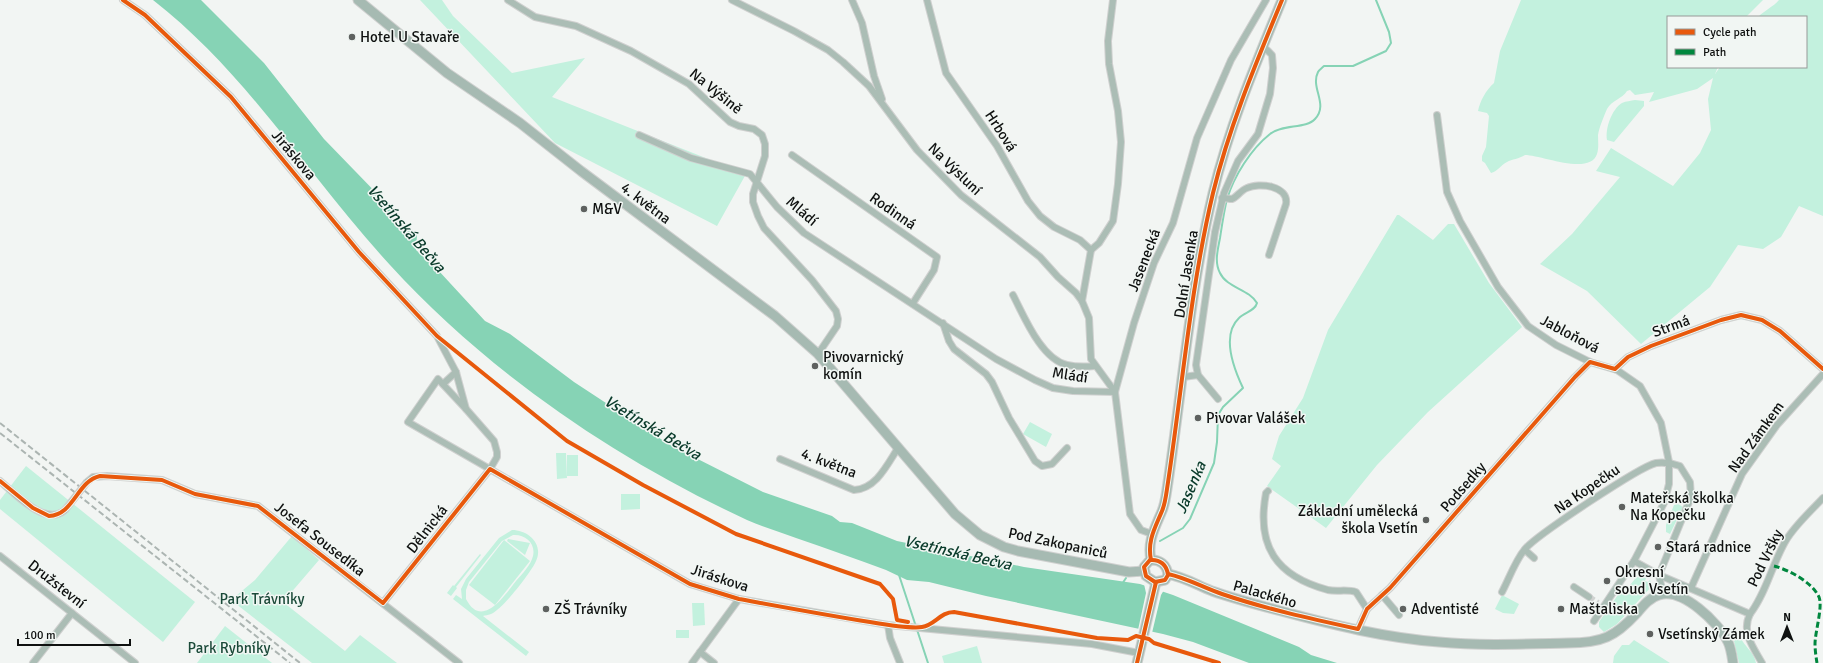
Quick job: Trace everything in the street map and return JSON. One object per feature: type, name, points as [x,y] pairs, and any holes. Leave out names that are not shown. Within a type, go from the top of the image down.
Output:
[{"type":"street","name":"Jiráskova","points":[[123,0],[145,15],[231,97],[359,252],[437,336],[456,372],[466,409]]},
{"type":"street","name":"4. května","points":[[358,0],[447,73],[520,124],[775,316],[818,354],[955,514],[971,528]]},
{"type":"street","name":"Na Výšině","points":[[508,0],[535,17],[576,26],[632,51],[689,84],[730,122],[739,126],[754,129],[762,135],[765,144],[765,156],[753,194],[753,202],[764,228],[812,280],[836,311],[838,319],[837,326],[818,354]]},
{"type":"street","name":"Na Výsluní","points":[[732,0],[794,31],[828,50],[844,62],[869,86],[917,150],[961,195],[1040,257],[1058,277],[1076,293],[1082,301],[1089,318],[1090,350],[1094,366]]},
{"type":"street","points":[[852,0],[862,23],[874,76],[883,103]]},
{"type":"street","name":"Hrbová","points":[[927,0],[946,72],[997,146],[1028,201],[1040,216],[1054,227],[1080,240],[1091,250]]},
{"type":"street","points":[[1082,301],[1091,250],[1099,243],[1112,221],[1118,184],[1121,142],[1118,110],[1109,64],[1108,41],[1113,0]]},
{"type":"street","name":"Jasenecká","points":[[1152,534],[1141,530],[1130,514],[1115,392],[1134,324],[1154,263],[1173,223],[1197,138],[1231,60],[1266,0]]},
{"type":"street","name":"Dolní Jasenka","points":[[1151,560],[1149,544],[1165,502],[1199,265],[1214,192],[1232,126],[1282,0]]},
{"type":"street","name":"Dolní Jasenka","points":[[1198,375],[1196,365],[1215,232],[1226,198],[1228,180],[1238,162],[1258,134],[1267,107],[1272,81],[1273,60],[1271,52],[1264,46]]},
{"type":"street","name":"Jabloňová","points":[[1437,114],[1447,192],[1463,227],[1495,284],[1528,326],[1556,345],[1590,362],[1615,369],[1640,386],[1661,423],[1669,462],[1669,484],[1664,503],[1634,562],[1600,605],[1594,621]]},
{"type":"street","name":"Mládí","points":[[639,135],[691,158],[750,174],[777,207],[804,233],[913,302],[996,359],[1052,388],[1073,391],[1115,392]]},
{"type":"street","name":"Rodinná","points":[[792,155],[937,257],[934,270],[913,302]]},
{"type":"street","points":[[1226,198],[1246,188],[1260,185],[1274,188],[1285,196],[1286,204],[1269,255]]},
{"type":"street","points":[[1013,295],[1026,322],[1044,349],[1065,365],[1080,367],[1094,366],[1106,377],[1115,392]]},
{"type":"street","name":"Strmá","points":[[1615,369],[1628,357],[1651,346],[1721,320],[1741,315],[1762,320],[1780,331],[1823,369]]},
{"type":"street","points":[[943,324],[954,349],[986,374],[992,382],[1009,418],[1035,461],[1042,466],[1052,464],[1067,448]]},
{"type":"street","name":"Podsedky","points":[[1358,629],[1367,609],[1382,596],[1575,377],[1590,362]]},
{"type":"street","points":[[443,384],[456,372]]},
{"type":"street","name":"Nad Zámkem","points":[[1691,588],[1742,474],[1777,425],[1823,374]]},
{"type":"street","points":[[1183,377],[1198,375],[1218,399]]},
{"type":"street","name":"Jiráskova","points":[[490,469],[497,457],[494,441],[438,379],[408,422],[690,584],[740,599],[888,624],[1092,644],[1139,653]]},
{"type":"street","name":"4. května","points":[[780,459],[854,490],[861,489],[879,477],[898,448]]},
{"type":"street","points":[[1669,462],[1680,466],[1690,482],[1691,497],[1659,575],[1663,594],[1672,594],[1688,602],[1708,616],[1728,641],[1733,663]]},
{"type":"street","name":"Na Kopečku","points":[[1502,592],[1525,550],[1540,536],[1634,473],[1655,463],[1669,462]]},
{"type":"street","name":"Dělnická","points":[[384,603],[490,469]]},
{"type":"street","name":"Josefa Sousedíka","points":[[0,481],[33,508],[44,514],[54,516],[65,510],[87,482],[93,477],[107,476],[162,480],[195,494],[258,506],[459,663]]},
{"type":"street","points":[[1268,491],[1266,493],[1264,503],[1266,543],[1280,566],[1300,578],[1321,587],[1334,591],[1356,592],[1367,609]]},
{"type":"street","name":"Pod Vršky","points":[[1762,663],[1746,633],[1746,626],[1750,614],[1758,604],[1785,541],[1823,498]]},
{"type":"street","name":"Pod Zakopaniců","points":[[971,528],[993,542],[1018,551],[1129,572],[1144,571]]},
{"type":"street","points":[[1525,550],[1534,558]]},
{"type":"street","name":"Družstevní","points":[[0,556],[135,663]]},
{"type":"street","points":[[1151,560],[1157,560],[1163,563],[1167,568],[1168,574],[1164,581],[1156,584],[1144,571],[1145,564],[1151,560]]},
{"type":"street","points":[[1634,562],[1659,575],[1750,614]]},
{"type":"street","name":"Palackého","points":[[1168,574],[1180,577],[1210,590],[1249,602],[1358,629],[1408,639],[1452,643],[1504,645],[1588,642],[1600,640],[1615,634],[1648,601],[1663,594]]},
{"type":"street","points":[[1137,663],[1156,584]]},
{"type":"street","points":[[1574,587],[1589,597]]},
{"type":"street","points":[[1382,596],[1399,615]]},
{"type":"street","points":[[692,663],[740,599]]},
{"type":"street","points":[[33,663],[72,613]]},
{"type":"street","points":[[888,624],[890,638],[900,663]]},
{"type":"street","points":[[700,652],[714,663]]},
{"type":"green space","points":[[420,0],[442,0],[453,16],[512,73],[585,58],[552,97],[746,174],[717,226],[555,143]]},
{"type":"green space","points":[[1521,0],[1763,0],[1747,16],[1667,16],[1667,68],[1718,68],[1715,74],[1719,68],[1807,68],[1807,16],[1759,16],[1779,0],[1823,0],[1823,216],[1799,206],[1781,237],[1763,249],[1738,245],[1710,287],[1641,344],[1587,291],[1540,264],[1572,234],[1620,177],[1596,171],[1611,148],[1673,186],[1700,153],[1711,130],[1708,99],[1713,78],[1697,89],[1649,102],[1654,92],[1635,95],[1630,90],[1627,91],[1607,109],[1598,135],[1597,154],[1593,160],[1575,164],[1525,155],[1507,162],[1491,173],[1482,161],[1482,156],[1486,147],[1489,116],[1487,113],[1478,111],[1480,103],[1488,89],[1494,83],[1500,51]]},
{"type":"green space","points":[[1635,100],[1644,101],[1644,106],[1614,142],[1607,140],[1607,130],[1612,114],[1622,103]]},
{"type":"green space","points":[[1397,215],[1433,240],[1448,224],[1454,224],[1489,283],[1522,327],[1428,412],[1377,465],[1326,528],[1267,486],[1281,466],[1272,459],[1279,436],[1303,398],[1328,330]]},
{"type":"green space","points":[[1030,422],[1052,434],[1046,447],[1023,434]]},
{"type":"green space","points":[[556,453],[566,453],[567,478],[557,479]]},
{"type":"green space","points":[[567,455],[578,455],[578,476],[567,476]]},
{"type":"green space","points":[[26,466],[195,602],[163,642],[0,509],[0,500]]},
{"type":"green space","points":[[621,494],[640,494],[640,509],[621,510]]},
{"type":"green space","points":[[1678,504],[1683,507],[1670,534],[1666,532],[1666,525],[1674,505]]},
{"type":"green space","points":[[512,530],[524,532],[533,539],[538,549],[538,555],[534,566],[512,594],[501,607],[490,614],[483,616],[529,652],[526,656],[453,599],[456,595],[462,599],[461,589],[466,579],[499,538]],"holes":[[[513,535],[529,540],[533,547],[533,556],[528,566],[506,594],[493,607],[486,611],[479,611],[472,608],[466,599],[466,590],[469,582],[502,541]]]},
{"type":"green space","name":"Park Trávníky","points":[[292,536],[319,560],[283,602],[345,651],[360,635],[397,663],[312,663],[231,600],[255,580]]},
{"type":"green space","points":[[508,539],[530,543],[525,555],[507,541]]},
{"type":"green space","points":[[504,540],[530,561],[495,605],[469,585]]},
{"type":"green space","points":[[480,554],[481,555],[456,587],[457,588],[451,596],[447,593],[453,585],[454,586]]},
{"type":"green space","points":[[1642,574],[1647,575],[1645,581],[1648,582],[1650,580],[1652,586],[1617,624],[1604,632],[1599,627],[1599,622],[1620,592],[1625,591],[1635,579]]},
{"type":"green space","points":[[1502,595],[1519,604],[1514,614],[1503,613],[1495,609]]},
{"type":"green space","points":[[692,603],[704,603],[705,625],[693,626]]},
{"type":"green space","name":"Park Rybníky","points":[[225,626],[272,663],[197,663]]},
{"type":"green space","points":[[676,630],[689,630],[689,638],[676,638]]},
{"type":"green space","points":[[1740,637],[1755,659],[1756,663],[1739,663],[1734,641]]},
{"type":"green space","points":[[1634,640],[1670,663],[1613,663],[1614,656],[1622,645],[1629,645]]},
{"type":"green space","points":[[977,646],[982,663],[944,663],[942,656]]},
{"type":"water","name":"Vsetínská Bečva","points":[[153,0],[201,0],[264,63],[324,139],[417,235],[416,250],[438,270],[485,321],[510,334],[574,382],[670,445],[763,492],[832,516],[840,522],[852,523],[897,541],[1024,567],[1140,584],[1173,595],[1299,647],[1311,655],[1337,663],[1249,663],[1193,642],[1163,634],[986,596],[929,582],[907,580],[886,570],[747,520],[698,496],[649,469],[602,441],[511,377],[469,342],[428,304],[390,265],[361,232],[248,93],[187,29]]},
{"type":"pier","points":[[1144,584],[1164,590],[1161,595],[1152,633],[1138,630],[1146,593]]},
{"type":"waterway","name":"Jasenka","points":[[1160,541],[1183,528],[1190,519],[1214,463],[1217,442],[1218,415],[1223,407],[1243,388],[1233,362],[1230,343],[1231,333],[1239,318],[1252,310],[1257,303],[1249,295],[1223,278],[1218,269],[1218,251],[1225,208],[1230,190],[1250,155],[1270,134],[1281,129],[1306,124],[1315,119],[1320,108],[1316,78],[1318,72],[1324,66],[1353,66],[1386,51],[1391,43],[1389,32],[1376,0]]},
{"type":"waterway","points":[[899,575],[928,663]]},
{"type":"waterway","name":"Jasenka","points":[[1122,584],[1126,578]]},
{"type":"tunnel","points":[[1589,597],[1598,603]]},
{"type":"railway","points":[[0,423],[300,663]]},
{"type":"railway","points":[[0,433],[290,663]]},
{"type":"marked path","points":[[1774,566],[1800,577],[1811,586],[1819,597],[1820,607],[1815,639],[1817,663]]},
{"type":"cycle path","points":[[123,0],[145,15],[231,97],[359,252],[437,336],[567,441],[643,485],[736,534],[880,584],[893,599],[897,620],[908,622]]},
{"type":"cycle path","points":[[1151,560],[1151,541],[1166,497],[1192,303],[1213,193],[1219,168],[1235,120],[1282,0]]},
{"type":"cycle path","points":[[1168,574],[1222,594],[1255,604],[1358,629],[1367,609],[1390,588],[1575,377],[1590,362],[1615,369],[1628,357],[1651,346],[1721,320],[1741,315],[1762,320],[1780,331],[1823,369]]},
{"type":"cycle path","points":[[0,481],[33,508],[49,516],[64,510],[86,484],[92,479],[100,476],[162,480],[195,494],[258,506],[383,603],[490,469],[690,584],[739,599],[837,617],[904,627],[927,626],[941,616],[954,612],[1097,638],[1128,640],[1136,636],[1219,663]]},
{"type":"cycle path","points":[[1150,560],[1160,562],[1165,566],[1168,575],[1165,580],[1155,582],[1146,576],[1144,567],[1150,560]]},
{"type":"cycle path","points":[[1137,663],[1156,582]]},
{"type":"place","name":"Hotel U Stavaře","points":[[352,37]]},
{"type":"place","name":"M&V","points":[[584,209]]},
{"type":"place","name":"Pivovarnický komín","points":[[815,366]]},
{"type":"place","name":"Pivovar Valášek","points":[[1198,418]]},
{"type":"place","name":"Mateřská školka Na Kopečku","points":[[1622,507]]},
{"type":"place","name":"Základní umělecká škola Vsetín","points":[[1426,520]]},
{"type":"place","name":"Stará radnice","points":[[1658,547]]},
{"type":"place","name":"Okresní soud Vsetín","points":[[1607,581]]},
{"type":"place","name":"ZŠ Trávníky","points":[[546,609]]},
{"type":"place","name":"Adventisté","points":[[1403,609]]},
{"type":"place","name":"Maštaliska","points":[[1561,609]]},
{"type":"place","name":"Vsetínský Zámek","points":[[1650,634]]}]
